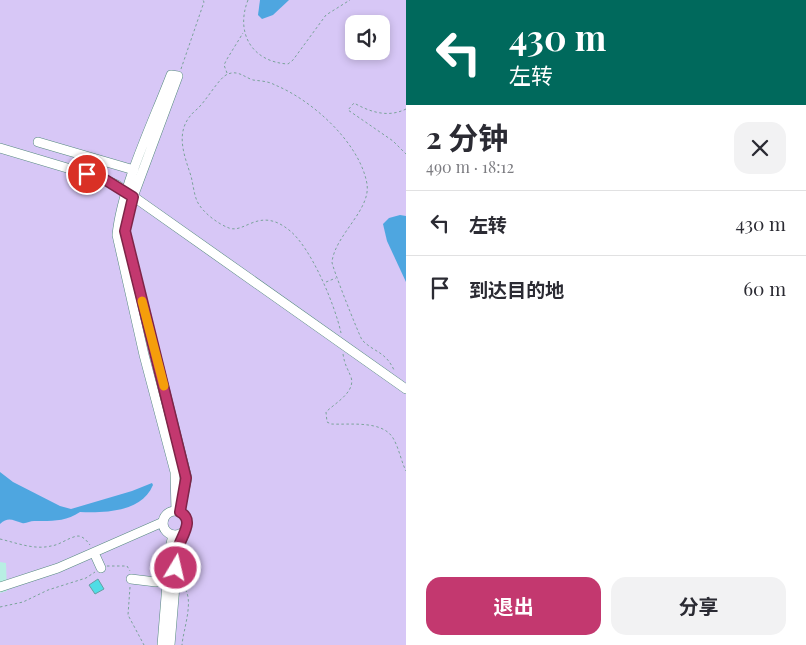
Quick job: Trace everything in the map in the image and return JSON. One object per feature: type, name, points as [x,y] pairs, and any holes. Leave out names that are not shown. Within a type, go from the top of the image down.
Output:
[{"type":"street","points":[[130,195],[134,170],[171,75],[178,76],[130,195],[118,222],[117,235],[144,354],[175,472],[178,511],[187,521],[178,550],[170,645]]},
{"type":"street","points":[[38,142],[134,170]]},
{"type":"street","points":[[0,148],[104,179],[130,195],[406,390]]},
{"type":"street","points":[[173,536],[164,529],[163,522],[166,515],[178,511]]},
{"type":"street","points":[[0,587],[58,568],[163,522]]},
{"type":"street","points":[[173,536],[184,532]]},
{"type":"street","points":[[162,645],[170,548],[173,536]]},
{"type":"street","points":[[96,557],[101,568]]},
{"type":"street","points":[[132,579],[156,582]]},
{"type":"path","points":[[178,76],[204,2],[203,0]]},
{"type":"path","points":[[248,0],[243,18],[244,31],[262,57],[266,60],[288,64],[326,15],[350,0]]},
{"type":"path","points":[[228,74],[224,65],[226,59],[244,31]]},
{"type":"path","points":[[396,375],[385,356],[362,340],[332,267],[336,249],[364,202],[367,193],[364,174],[349,143],[331,124],[274,84],[252,80],[238,72],[228,74],[222,79],[205,103],[186,119],[184,125],[183,156],[197,201],[208,214],[230,229],[258,220],[266,220],[282,225],[299,240],[325,283],[340,330],[345,366],[350,376],[351,387],[326,412],[327,422],[384,429],[395,440],[406,471]]},
{"type":"path","points":[[406,109],[399,112],[371,113],[354,103],[348,110],[393,141],[406,154]]},
{"type":"path","points":[[325,283],[337,277]]},
{"type":"path","points":[[0,539],[35,548],[44,548],[78,536],[84,538],[90,546]]},
{"type":"path","points":[[0,607],[24,602],[48,590],[86,578],[101,568],[127,566],[132,579],[128,615],[144,645]]},
{"type":"path","points":[[176,586],[186,589],[188,595],[188,611],[182,645]]},
{"type":"shaded area","points":[[0,0],[406,0],[406,645],[0,645],[0,593],[7,591],[6,563],[0,562]]},
{"type":"water","points":[[260,0],[289,0],[273,15],[262,19],[258,15]]},
{"type":"water","points":[[400,215],[406,216],[406,282],[387,241],[383,224],[389,218]]},
{"type":"water","points":[[0,472],[13,482],[60,506],[71,509],[132,491],[152,483],[153,485],[148,494],[140,501],[122,509],[80,512],[69,518],[58,520],[24,523],[9,520],[0,524]]},
{"type":"building","points":[[98,579],[104,589],[95,594],[89,585]]},
{"type":"slow traffic","points":[[142,301],[164,386]]},
{"type":"route","points":[[87,174],[117,185],[133,197],[125,231],[186,478],[180,512],[186,517],[188,525],[178,550],[176,568]]}]
